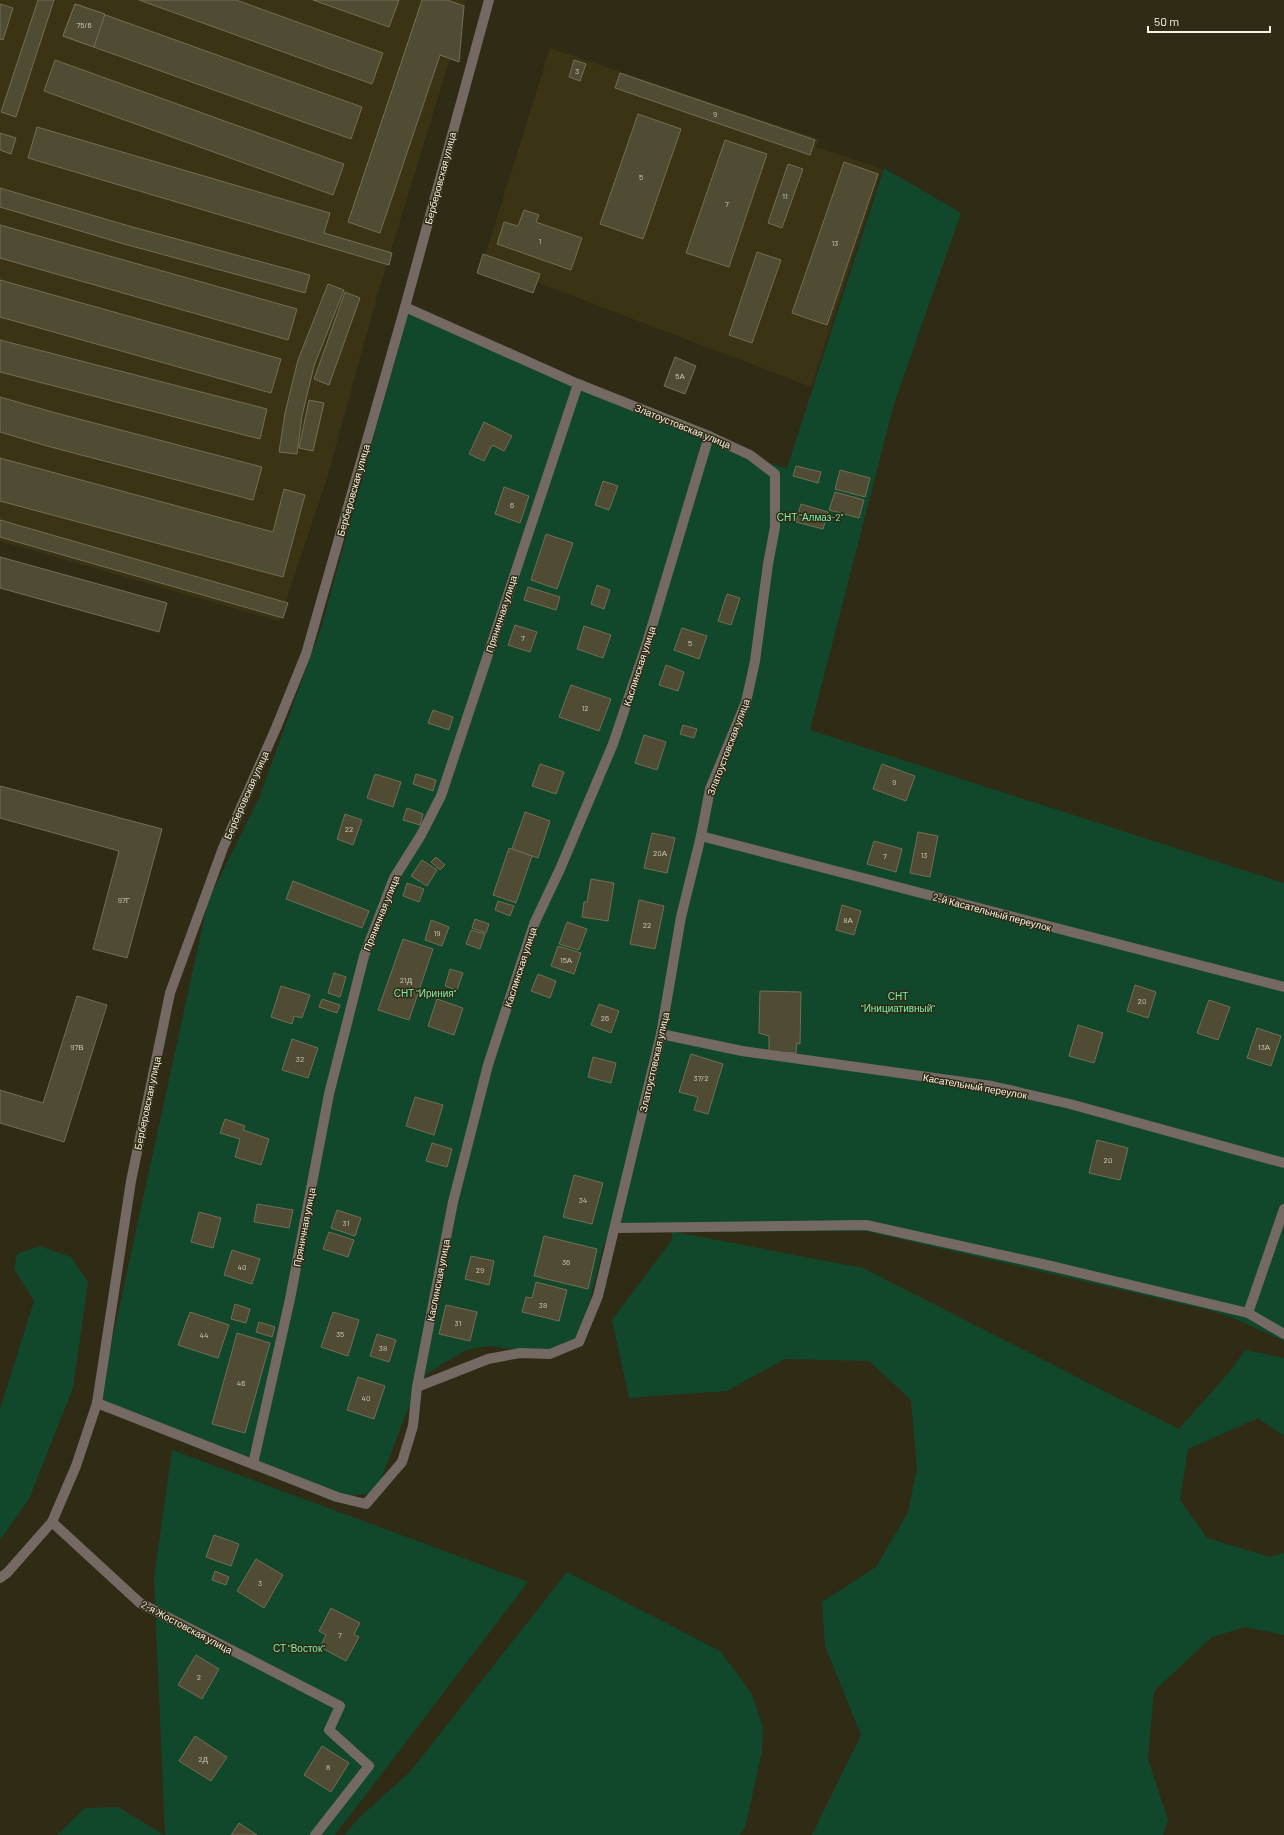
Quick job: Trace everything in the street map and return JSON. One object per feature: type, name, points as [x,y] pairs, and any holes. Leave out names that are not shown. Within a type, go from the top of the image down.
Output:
[{"type":"street","name":"Берберовская улица","points":[[0,1578],[7,1573],[52,1522],[76,1466],[97,1403],[131,1181],[170,993],[223,848],[306,654],[405,307],[489,0]]},
{"type":"street","name":"Златоустовская улица","points":[[405,307],[578,384],[709,436],[750,455],[775,474],[775,528],[768,564],[756,654],[746,702],[710,789],[701,836],[681,917],[661,1034],[598,1296],[579,1342],[550,1354],[520,1353],[488,1359],[417,1387]]},
{"type":"street","name":"Пряничная улица","points":[[253,1464],[290,1299],[329,1094],[364,956],[394,878],[421,836],[440,796],[578,384]]},
{"type":"street","name":"Каслинская улица","points":[[253,1464],[337,1497],[366,1504],[402,1462],[413,1426],[417,1387],[453,1202],[488,1065],[534,924],[560,869],[613,744],[646,646],[709,436]]},
{"type":"street","name":"2-й Касательный переулок","points":[[701,836],[1284,987]]},
{"type":"street","name":"Касательный переулок","points":[[661,1034],[742,1051],[992,1086],[1070,1104],[1284,1163]]},
{"type":"street","points":[[1248,1313],[1284,1209]]},
{"type":"street","points":[[615,1228],[866,1225],[1051,1266],[1248,1313],[1284,1334]]},
{"type":"street","points":[[97,1403],[253,1464]]},
{"type":"street","name":"2-я Жостовская улица","points":[[52,1522],[140,1603],[340,1706],[329,1730],[370,1766],[315,1835]]},
{"type":"shaded area","points":[[0,0],[466,0],[465,10],[378,293],[326,482],[279,621],[0,541]]},
{"type":"shaded area","points":[[550,48],[819,139],[816,147],[882,169],[811,387],[483,262]]},
{"type":"green space","points":[[884,168],[961,213],[894,404],[810,730],[1284,883],[1284,1341],[1231,1317],[1212,1311],[865,1231],[675,1232],[863,1268],[1179,1429],[1232,1369],[1245,1350],[1284,1358],[1284,1436],[1258,1418],[1188,1449],[1180,1500],[1207,1538],[1270,1557],[1284,1553],[1284,1635],[1245,1627],[1212,1637],[1154,1691],[1148,1759],[1168,1820],[1163,1835],[812,1835],[861,1735],[825,1646],[822,1602],[876,1567],[908,1512],[917,1468],[911,1400],[869,1361],[785,1359],[727,1391],[629,1398],[612,1320],[672,1240],[672,1232],[609,1232],[604,1244],[589,1304],[574,1340],[555,1355],[489,1346],[466,1350],[428,1373],[407,1411],[376,1493],[348,1496],[99,1400],[208,901],[259,798],[321,628],[408,313],[754,459],[787,468]]},
{"type":"green space","points":[[39,1246],[71,1257],[88,1282],[73,1388],[29,1499],[0,1540],[0,1409],[34,1301],[14,1269],[17,1254]]},
{"type":"green space","name":"СТ \"Восток\"","points":[[172,1450],[528,1582],[335,1835],[165,1835],[154,1577]]},
{"type":"green space","points":[[567,1572],[720,1651],[752,1694],[763,1727],[762,1752],[745,1828],[739,1835],[344,1835],[360,1817],[410,1772]]},
{"type":"green space","points":[[118,1807],[164,1835],[57,1835],[85,1808]]},
{"type":"building","points":[[38,0],[54,0],[16,117],[1,112]]},
{"type":"building","points":[[139,0],[236,0],[383,53],[372,84]]},
{"type":"building","points":[[313,0],[399,0],[389,27]]},
{"type":"building","points":[[422,0],[447,0],[464,6],[459,62],[440,55],[380,233],[348,222]]},
{"type":"building","points":[[0,4],[13,8],[3,40],[0,39]]},
{"type":"building","points":[[75,4],[362,107],[351,139],[63,36]]},
{"type":"building","points":[[75,4],[105,14],[94,47],[63,36]]},
{"type":"building","points":[[55,60],[344,164],[333,195],[44,91]]},
{"type":"building","points":[[574,60],[586,64],[580,81],[569,77]]},
{"type":"building","points":[[620,73],[815,140],[810,155],[615,88]]},
{"type":"building","points":[[638,114],[681,129],[643,239],[600,224]]},
{"type":"building","points":[[37,127],[330,213],[324,233],[392,253],[389,265],[28,158]]},
{"type":"building","points":[[0,133],[16,138],[11,154],[0,150]]},
{"type":"building","points":[[725,140],[767,154],[729,267],[686,253]]},
{"type":"building","points":[[844,162],[878,174],[827,325],[792,313]]},
{"type":"building","points":[[788,164],[803,169],[782,228],[768,223]]},
{"type":"building","points":[[0,188],[129,226],[310,275],[305,293],[124,244],[0,207]]},
{"type":"building","points":[[524,210],[539,215],[536,222],[582,238],[571,270],[497,244],[504,222],[518,226]]},
{"type":"building","points":[[0,225],[297,309],[288,340],[0,258]]},
{"type":"building","points":[[757,252],[781,260],[752,343],[729,335]]},
{"type":"building","points":[[483,254],[540,274],[533,293],[477,273]]},
{"type":"building","points":[[0,280],[281,359],[271,393],[0,317]]},
{"type":"building","points":[[328,284],[344,290],[314,366],[302,416],[297,454],[279,452],[285,413],[298,360]]},
{"type":"building","points":[[345,292],[360,298],[329,385],[314,379]]},
{"type":"building","points":[[0,340],[267,409],[260,439],[0,372]]},
{"type":"building","points":[[675,357],[696,366],[685,394],[664,386]]},
{"type":"building","points":[[0,397],[262,467],[253,500],[47,446],[0,432]]},
{"type":"building","points":[[309,400],[324,403],[313,451],[299,448]]},
{"type":"building","points":[[484,422],[512,436],[504,451],[492,445],[484,461],[469,454]]},
{"type":"building","points":[[0,458],[273,532],[284,489],[305,495],[283,577],[0,501]]},
{"type":"building","points":[[796,466],[821,472],[818,483],[793,476]]},
{"type":"building","points":[[840,470],[870,478],[865,497],[835,489]]},
{"type":"building","points":[[603,481],[618,486],[609,510],[595,505]]},
{"type":"building","points":[[504,487],[529,496],[520,523],[495,514]]},
{"type":"building","points":[[835,492],[864,500],[859,518],[829,510]]},
{"type":"building","points":[[801,504],[828,512],[823,529],[796,522]]},
{"type":"building","points":[[0,520],[288,603],[283,618],[0,537]]},
{"type":"building","points":[[546,534],[573,543],[557,589],[531,580]]},
{"type":"building","points":[[0,557],[167,603],[159,632],[0,588]]},
{"type":"building","points":[[597,585],[610,590],[604,609],[591,604]]},
{"type":"building","points":[[528,587],[560,597],[556,610],[524,600]]},
{"type":"building","points":[[727,594],[740,598],[731,625],[718,621]]},
{"type":"building","points":[[515,625],[537,632],[530,652],[508,645]]},
{"type":"building","points":[[584,626],[611,635],[603,658],[577,649]]},
{"type":"building","points":[[682,628],[707,636],[699,659],[674,650]]},
{"type":"building","points":[[666,665],[684,672],[678,691],[659,685]]},
{"type":"building","points":[[571,685],[611,699],[599,731],[559,717]]},
{"type":"building","points":[[433,710],[453,717],[449,730],[428,723]]},
{"type":"building","points":[[683,725],[697,729],[694,738],[680,734]]},
{"type":"building","points":[[644,735],[666,742],[657,770],[635,763]]},
{"type":"building","points":[[540,764],[564,772],[556,794],[532,786]]},
{"type":"building","points":[[882,764],[915,776],[906,801],[873,789]]},
{"type":"building","points":[[375,774],[401,782],[393,807],[367,798]]},
{"type":"building","points":[[416,774],[436,780],[433,791],[413,784]]},
{"type":"building","points":[[0,786],[162,829],[127,958],[93,949],[119,851],[0,818]]},
{"type":"building","points":[[407,808],[423,814],[420,825],[403,820]]},
{"type":"building","points":[[525,812],[550,821],[538,858],[512,849]]},
{"type":"building","points":[[345,814],[362,820],[353,845],[337,839]]},
{"type":"building","points":[[918,832],[938,836],[930,877],[910,873]]},
{"type":"building","points":[[652,833],[675,838],[667,873],[644,868]]},
{"type":"building","points":[[874,841],[902,849],[896,872],[867,864]]},
{"type":"building","points":[[509,848],[532,856],[516,903],[493,895]]},
{"type":"building","points":[[436,857],[445,865],[440,870],[431,862]]},
{"type":"building","points":[[422,860],[437,870],[427,886],[411,876]]},
{"type":"building","points":[[591,879],[614,883],[608,921],[582,917],[584,902],[587,902]]},
{"type":"building","points":[[293,881],[369,911],[362,928],[286,899]]},
{"type":"building","points":[[407,883],[424,889],[419,902],[403,896]]},
{"type":"building","points":[[639,900],[664,906],[655,949],[630,944]]},
{"type":"building","points":[[498,901],[514,906],[510,916],[495,910]]},
{"type":"building","points":[[842,905],[861,911],[854,935],[836,930]]},
{"type":"building","points":[[475,919],[489,924],[486,933],[472,928]]},
{"type":"building","points":[[431,920],[449,927],[442,946],[425,940]]},
{"type":"building","points":[[567,922],[587,929],[579,950],[559,944]]},
{"type":"building","points":[[471,930],[485,934],[480,949],[466,944]]},
{"type":"building","points":[[403,939],[433,949],[409,1020],[378,1010]]},
{"type":"building","points":[[558,946],[581,953],[574,974],[551,966]]},
{"type":"building","points":[[450,969],[463,973],[457,990],[445,986]]},
{"type":"building","points":[[334,973],[346,977],[340,997],[328,993]]},
{"type":"building","points":[[538,974],[556,981],[550,998],[531,991]]},
{"type":"building","points":[[1135,985],[1156,992],[1148,1018],[1127,1011]]},
{"type":"building","points":[[281,986],[310,995],[302,1018],[294,1016],[292,1024],[271,1017]]},
{"type":"building","points":[[760,991],[801,992],[800,1044],[797,1043],[796,1053],[769,1052],[769,1036],[759,1033]]},
{"type":"building","points":[[77,996],[107,1005],[64,1142],[0,1123],[0,1090],[43,1103]]},
{"type":"building","points":[[322,999],[340,1005],[337,1013],[319,1007]]},
{"type":"building","points":[[437,999],[463,1008],[454,1035],[428,1026]]},
{"type":"building","points":[[1209,1000],[1230,1007],[1218,1040],[1197,1033]]},
{"type":"building","points":[[599,1004],[619,1011],[611,1033],[591,1025]]},
{"type":"building","points":[[1078,1025],[1103,1033],[1094,1063],[1069,1056]]},
{"type":"building","points":[[1257,1028],[1281,1036],[1271,1066],[1247,1058]]},
{"type":"building","points":[[292,1039],[318,1048],[308,1078],[282,1070]]},
{"type":"building","points":[[691,1054],[723,1064],[708,1114],[694,1110],[698,1097],[679,1092]]},
{"type":"building","points":[[593,1057],[616,1063],[611,1083],[588,1077]]},
{"type":"building","points":[[415,1097],[443,1105],[434,1135],[406,1126]]},
{"type":"building","points":[[225,1119],[245,1126],[243,1130],[269,1139],[261,1165],[235,1157],[240,1139],[220,1133]]},
{"type":"building","points":[[1097,1140],[1128,1148],[1120,1180],[1089,1173]]},
{"type":"building","points":[[432,1143],[452,1149],[447,1167],[426,1161]]},
{"type":"building","points":[[574,1175],[603,1183],[592,1224],[563,1217]]},
{"type":"building","points":[[257,1204],[293,1210],[289,1228],[254,1222]]},
{"type":"building","points":[[337,1210],[361,1218],[355,1236],[331,1228]]},
{"type":"building","points":[[199,1212],[221,1218],[213,1248],[191,1242]]},
{"type":"building","points":[[329,1232],[354,1240],[348,1257],[323,1249]]},
{"type":"building","points":[[544,1236],[597,1249],[588,1289],[534,1276]]},
{"type":"building","points":[[232,1250],[260,1259],[252,1284],[224,1275]]},
{"type":"building","points":[[471,1256],[494,1261],[489,1285],[465,1279]]},
{"type":"building","points":[[536,1282],[567,1290],[559,1321],[522,1312],[526,1297],[532,1298]]},
{"type":"building","points":[[235,1304],[250,1309],[246,1323],[231,1319]]},
{"type":"building","points":[[446,1305],[477,1312],[470,1341],[439,1334]]},
{"type":"building","points":[[190,1312],[229,1325],[218,1358],[178,1345]]},
{"type":"building","points":[[333,1312],[359,1320],[348,1356],[321,1347]]},
{"type":"building","points":[[259,1322],[275,1327],[272,1337],[256,1332]]},
{"type":"building","points":[[237,1333],[270,1343],[245,1433],[212,1424]]},
{"type":"building","points":[[377,1334],[396,1340],[389,1362],[370,1356]]},
{"type":"building","points":[[358,1377],[385,1386],[374,1419],[347,1410]]},
{"type":"building","points":[[214,1535],[239,1544],[231,1566],[206,1557]]},
{"type":"building","points":[[256,1559],[283,1575],[264,1608],[237,1591]]},
{"type":"building","points":[[215,1571],[229,1577],[226,1585],[212,1580]]},
{"type":"building","points":[[331,1608],[360,1623],[354,1634],[359,1637],[346,1661],[320,1647],[326,1635],[319,1631]]},
{"type":"building","points":[[196,1655],[219,1669],[202,1699],[178,1685]]},
{"type":"building","points":[[195,1736],[227,1757],[211,1781],[179,1761]]},
{"type":"building","points":[[322,1746],[349,1763],[331,1792],[304,1775]]},
{"type":"building","points":[[239,1823],[257,1835],[231,1835]]},
{"type":"park label","name":"СНТ \"Алмаз-2\"","points":[[810,517]]},
{"type":"park label","name":"СНТ \"Ириния\"","points":[[425,993]]},
{"type":"park label","name":"СНТ \"Инициативный\"","points":[[898,1002]]}]
